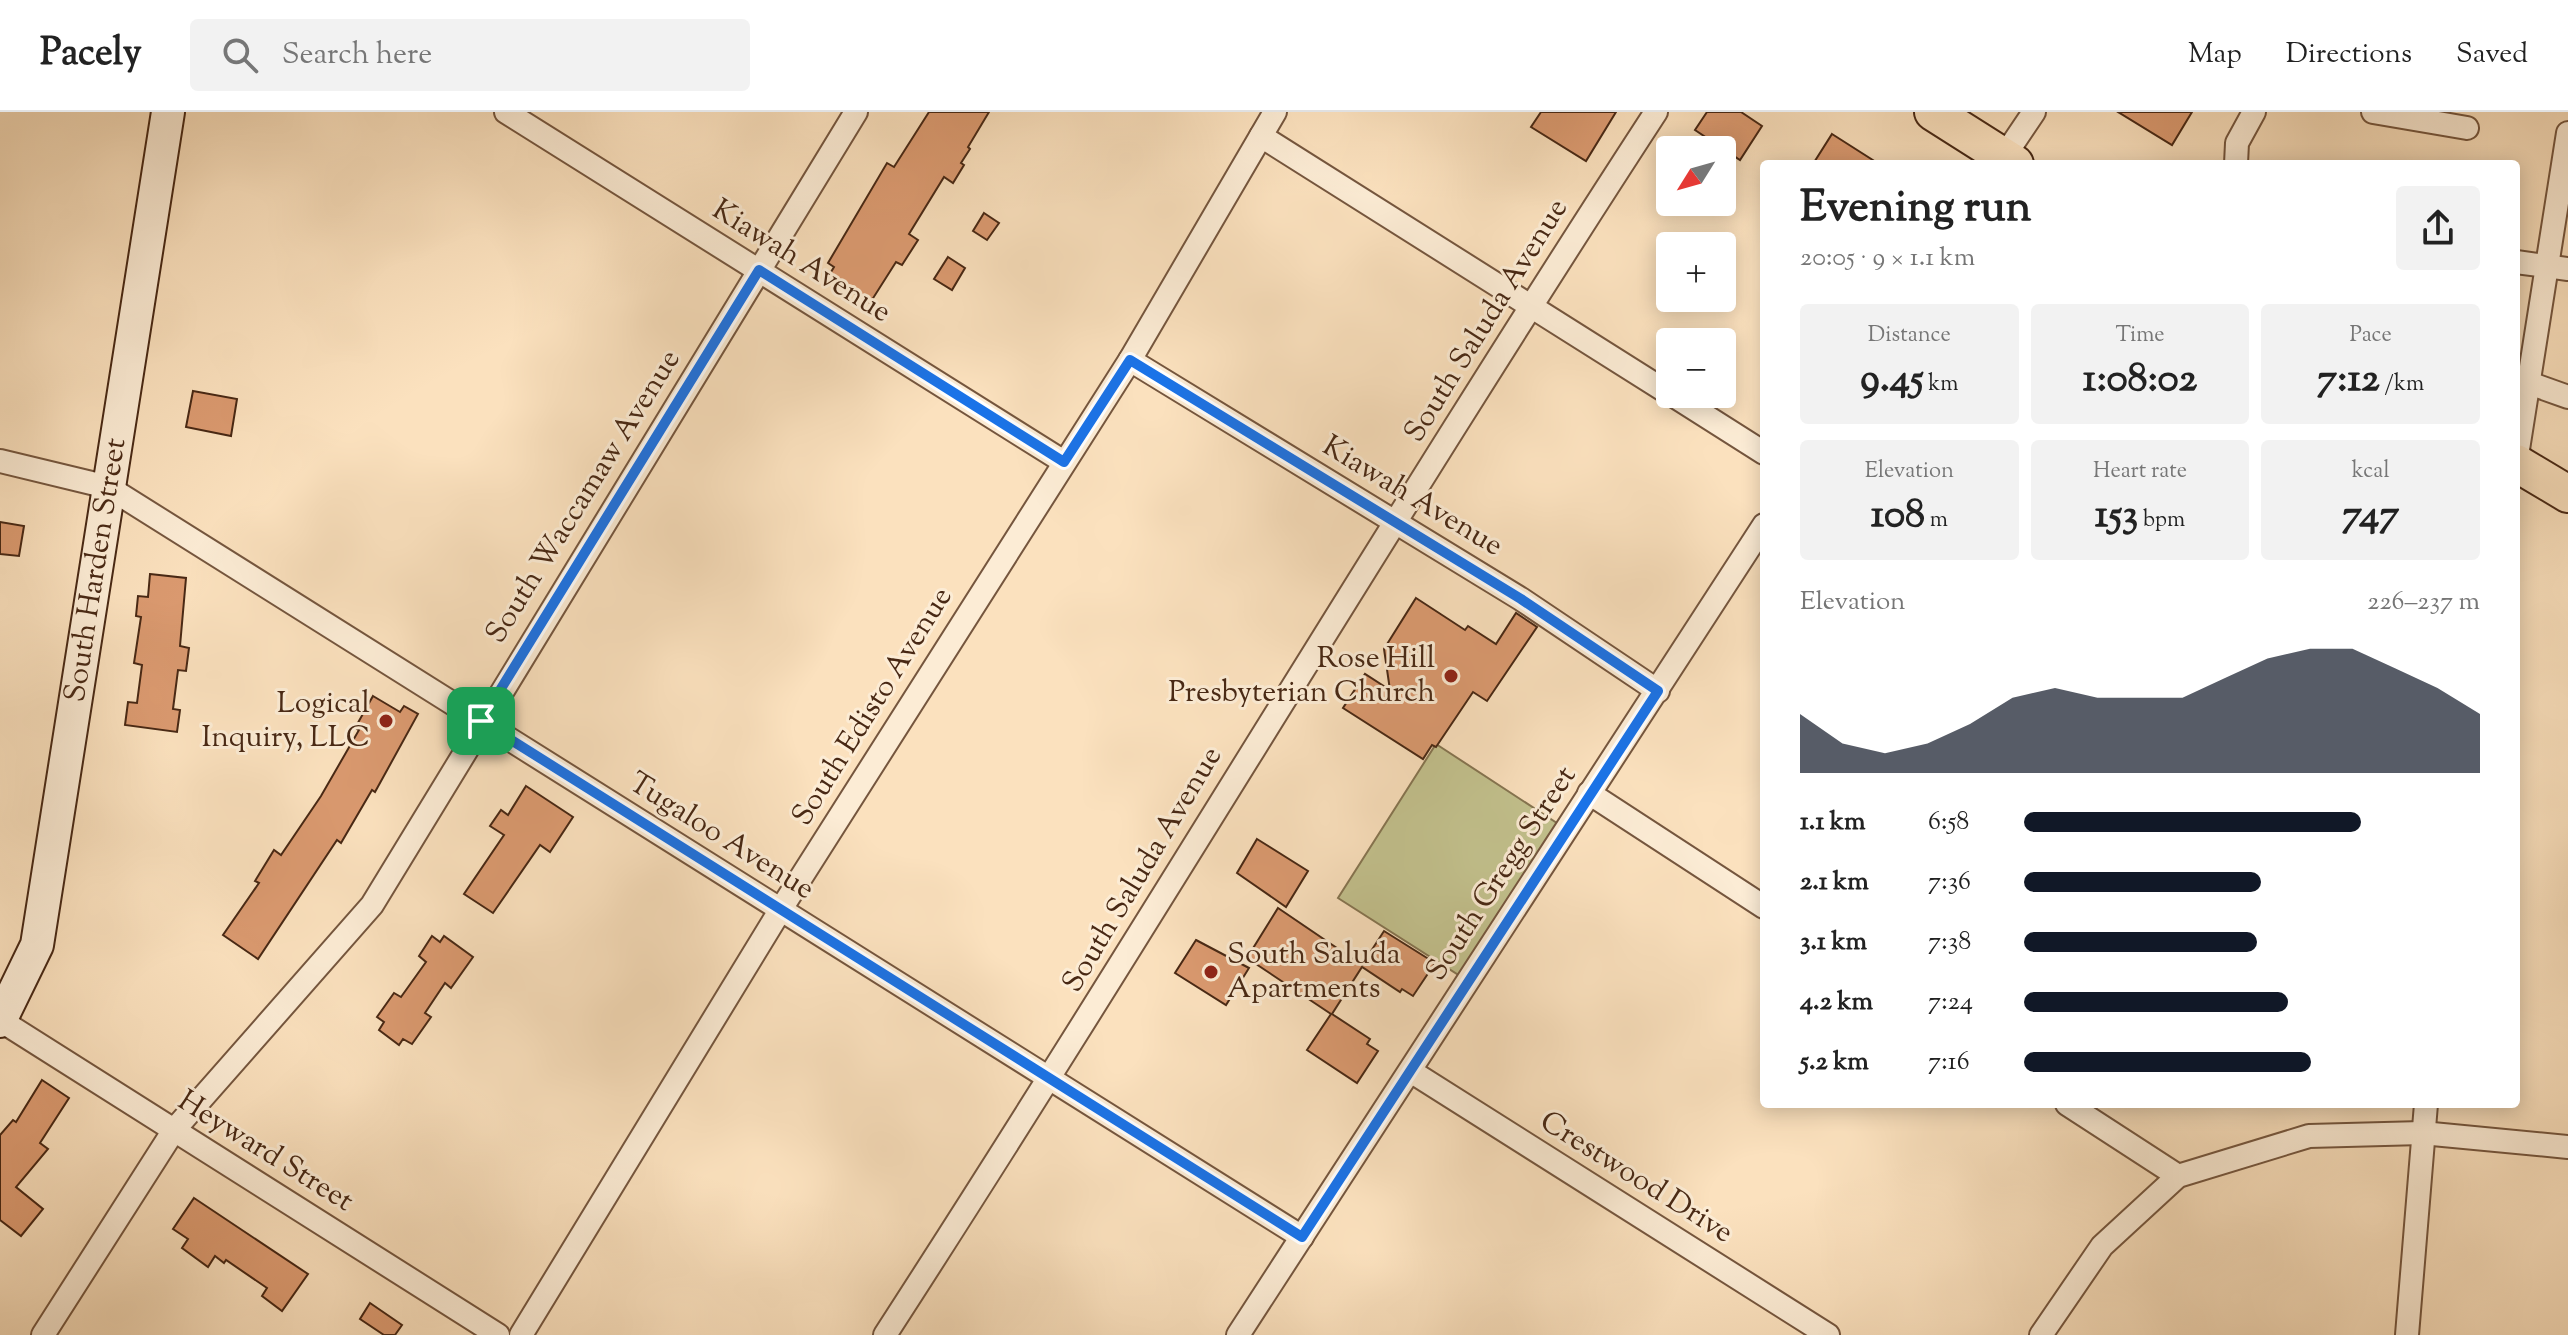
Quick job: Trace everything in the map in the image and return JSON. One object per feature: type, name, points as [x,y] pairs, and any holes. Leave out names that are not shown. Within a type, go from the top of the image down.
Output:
[{"type":"main road","name":"South Harden Street","points":[[0,1020],[37,945],[168,112]]},
{"type":"main road","points":[[1933,112],[2003,160]]},
{"type":"main road","points":[[2520,465],[2568,494]]},
{"type":"street","name":"Kiawah Avenue","points":[[506,112],[1064,462]]},
{"type":"street","name":"South Waccamaw Avenue","points":[[43,1335],[174,1130],[372,905],[481,721],[856,112]]},
{"type":"street","name":"South Edisto Avenue","points":[[521,1335],[781,909],[1130,360],[1275,112]]},
{"type":"street","name":"South Saluda Avenue","points":[[885,1335],[1051,1079],[1218,801],[1397,523],[1529,305],[1656,112]]},
{"type":"street","points":[[2007,160],[2034,112]]},
{"type":"street","points":[[2236,160],[2237,143],[2254,112]]},
{"type":"street","points":[[2373,112],[2467,128]]},
{"type":"street","points":[[2520,438],[2529,383],[2558,268],[2568,133]]},
{"type":"street","points":[[1261,136],[1656,385]]},
{"type":"street","points":[[2520,263],[2558,268]]},
{"type":"street","name":"Kiawah Avenue","points":[[1130,360],[1521,599],[1658,691]]},
{"type":"street","points":[[2529,383],[2568,397]]},
{"type":"street","points":[[1692,408],[1760,450]]},
{"type":"street","name":"Tugaloo Avenue","points":[[0,461],[108,487],[1302,1237]]},
{"type":"street","name":"South Gregg Street","points":[[1238,1335],[1412,1072],[1760,531]]},
{"type":"street","points":[[1589,793],[1760,904]]},
{"type":"street","name":"Heyward Street","points":[[0,1020],[498,1335]]},
{"type":"street","name":"Crestwood Drive","points":[[1412,1072],[1828,1335]]},
{"type":"street","points":[[2073,1108],[2178,1176]]},
{"type":"street","points":[[2407,1335],[2425,1108]]},
{"type":"street","points":[[2041,1335],[2102,1246],[2178,1176],[2309,1136],[2422,1133],[2568,1147]]},
{"type":"shaded area","points":[[1436,744],[1566,829],[1468,981],[1338,898]]},
{"type":"building","points":[[929,112],[989,112],[968,147],[970,149],[961,163],[964,165],[953,183],[944,177],[909,234],[918,240],[902,265],[896,262],[870,303],[828,277],[834,267],[828,263],[887,163],[894,167]]},
{"type":"building","points":[[1541,112],[1616,112],[1586,161],[1531,127]]},
{"type":"building","points":[[1707,112],[1741,112],[1762,126],[1740,160],[1736,157],[1736,136],[1704,136],[1695,130]]},
{"type":"building","points":[[2118,112],[2192,112],[2172,145]]},
{"type":"building","points":[[1832,134],[1873,160],[1816,160]]},
{"type":"building","points":[[984,213],[999,223],[987,240],[973,231]]},
{"type":"building","points":[[948,257],[965,268],[952,290],[934,279]]},
{"type":"building","points":[[193,391],[237,399],[231,436],[186,427]]},
{"type":"building","points":[[0,522],[24,526],[19,556],[0,554]]},
{"type":"building","points":[[150,574],[186,578],[180,646],[189,648],[186,671],[178,670],[173,709],[180,710],[177,732],[125,725],[128,702],[137,703],[142,665],[134,663],[141,617],[136,616],[138,596],[148,597]]},
{"type":"building","name":"Rose Hill Presbyterian Church","points":[[1416,598],[1465,630],[1468,626],[1496,644],[1516,613],[1537,627],[1487,701],[1473,692],[1436,747],[1432,745],[1423,759],[1343,708],[1365,674],[1390,690],[1384,649]]},
{"type":"building","points":[[373,696],[400,712],[404,706],[418,714],[375,792],[372,790],[341,843],[337,840],[258,959],[223,935],[259,883],[255,881],[274,850],[281,855],[321,796],[359,730],[355,728]]},
{"type":"building","points":[[526,786],[573,817],[550,852],[540,845],[493,913],[464,894],[504,835],[490,826],[501,810],[508,815]]},
{"type":"building","name":"South Saluda Apartments","points":[[1257,839],[1308,871],[1286,907],[1237,873]]},
{"type":"building","points":[[1278,908],[1362,965],[1384,931],[1435,963],[1413,996],[1402,989],[1400,992],[1362,967],[1332,1014],[1370,1039],[1367,1044],[1378,1051],[1357,1083],[1307,1050],[1331,1014],[1247,958]]},
{"type":"building","points":[[432,936],[440,942],[444,936],[473,957],[451,988],[445,983],[425,1013],[431,1017],[412,1044],[403,1039],[399,1045],[379,1030],[384,1022],[377,1017],[394,993],[401,997],[426,962],[419,956]]},
{"type":"building","name":"South Saluda Apartments","points":[[1196,940],[1249,968],[1226,1005],[1175,973]]},
{"type":"building","points":[[42,1080],[69,1098],[40,1143],[48,1149],[16,1187],[43,1209],[21,1236],[0,1220],[0,1135],[13,1120],[16,1122]]},
{"type":"building","points":[[194,1198],[308,1274],[282,1311],[262,1296],[267,1288],[226,1260],[224,1263],[215,1256],[208,1267],[182,1248],[188,1239],[173,1229]]},
{"type":"building","points":[[370,1303],[402,1325],[395,1335],[384,1335],[360,1319]]},
{"type":"place","name":"Rose Hill Presbyterian Church","points":[[1451,676]]},
{"type":"place","name":"Logical Inquiry, LLC","points":[[386,721]]},
{"type":"place","name":"South Saluda Apartments","points":[[1211,972]]},
{"type":"route","points":[[759,270],[1064,462],[1130,360],[1521,599],[1658,691],[1302,1237],[481,721],[759,270]]}]
